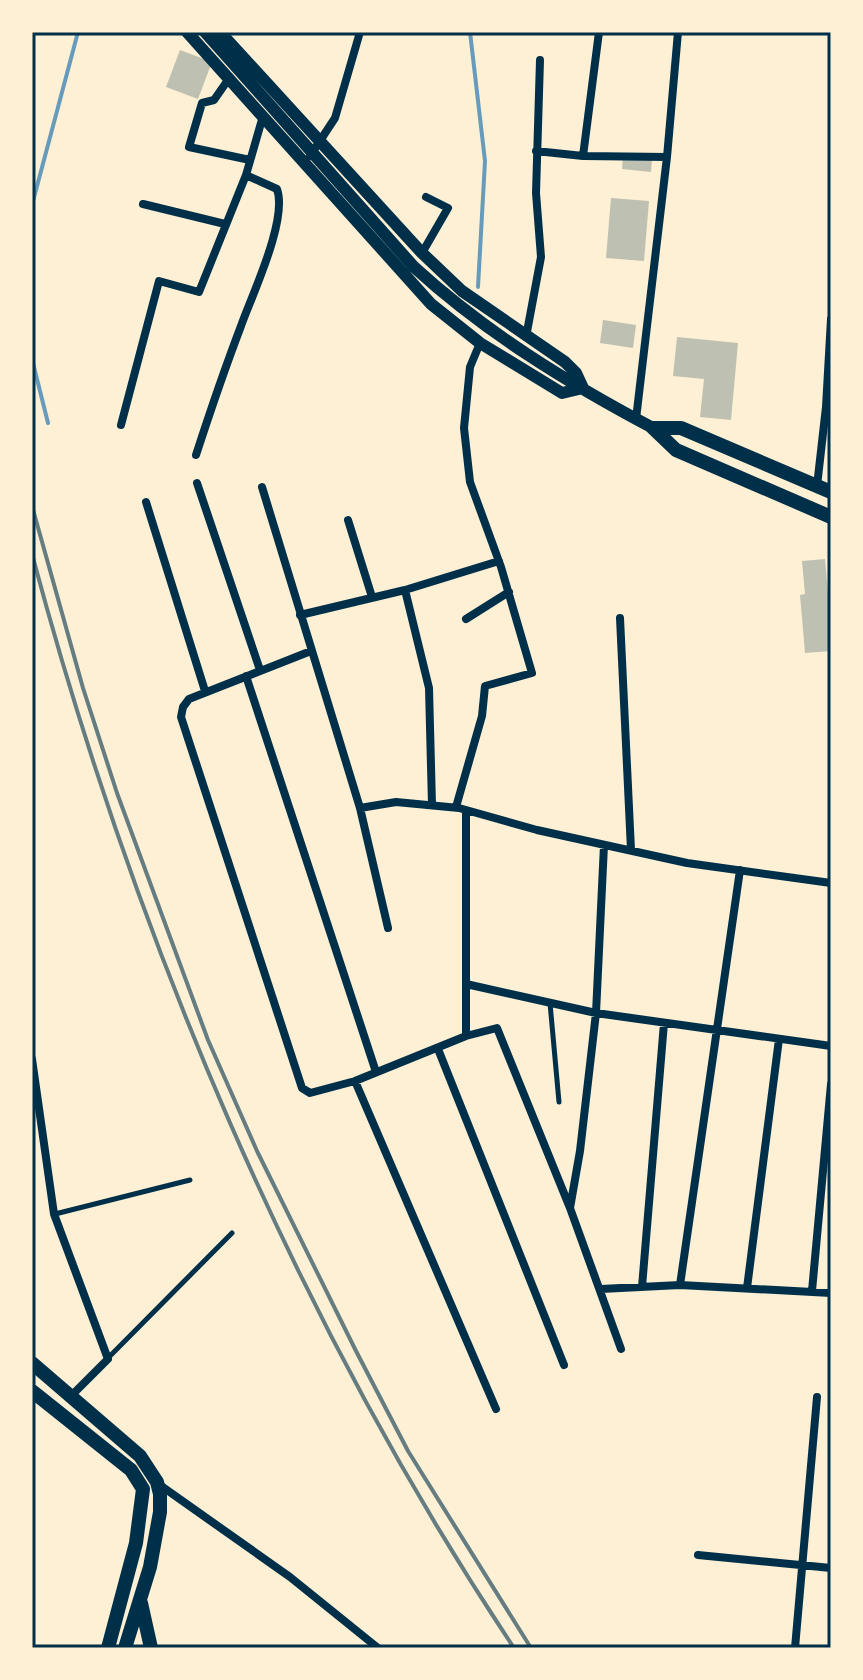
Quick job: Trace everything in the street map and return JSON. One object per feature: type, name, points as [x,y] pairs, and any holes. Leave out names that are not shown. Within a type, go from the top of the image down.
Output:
[{"type":"main road","points":[[220,32],[422,253],[462,291],[571,367],[583,388]]},
{"type":"main road","points":[[196,34],[247,99],[431,304],[480,343],[562,393],[583,388]]},
{"type":"main road","points":[[196,34],[414,267],[489,330],[653,428],[676,450],[831,517]]},
{"type":"main road","points":[[653,428],[681,428],[824,489]]},
{"type":"main road","points":[[32,1363],[140,1456],[157,1482],[160,1512],[141,1603],[125,1648]]},
{"type":"main road","points":[[32,1391],[131,1470],[143,1489],[136,1543],[108,1648]]},
{"type":"main road","points":[[141,1603],[151,1648]]},
{"type":"street","points":[[305,163],[335,118],[360,32]]},
{"type":"street","points":[[583,156],[599,32]]},
{"type":"street","points":[[636,419],[667,157],[678,32]]},
{"type":"street","points":[[526,337],[541,257],[536,193],[540,60]]},
{"type":"street","points":[[230,77],[214,100],[202,103],[189,147],[250,160]]},
{"type":"street","points":[[121,425],[159,281],[199,292],[246,175],[264,116]]},
{"type":"street","points":[[536,151],[583,156],[667,157]]},
{"type":"street","points":[[196,455],[242,322],[262,275],[280,207],[277,189],[246,175]]},
{"type":"street","points":[[422,253],[448,208],[426,197]]},
{"type":"street","points":[[143,204],[225,224]]},
{"type":"street","points":[[824,489],[831,319]]},
{"type":"street","points":[[466,1036],[461,809],[482,716],[485,686],[532,673],[499,561],[470,482],[464,428],[470,367],[480,343]]},
{"type":"street","points":[[197,483],[260,670]]},
{"type":"street","points":[[262,487],[360,808],[388,928]]},
{"type":"street","points":[[146,502],[205,691]]},
{"type":"street","points":[[348,520],[372,597]]},
{"type":"street","points":[[300,615],[405,590],[499,561]]},
{"type":"street","points":[[405,590],[429,688],[432,805]]},
{"type":"street","points":[[466,619],[509,592]]},
{"type":"street","points":[[620,618],[631,850]]},
{"type":"street","points":[[311,651],[189,699],[181,717],[302,1088],[310,1093],[355,1081],[466,1036],[497,1028],[570,1208],[621,1349]]},
{"type":"street","points":[[246,676],[376,1072]]},
{"type":"street","points":[[360,808],[396,802],[461,809],[687,863],[831,883]]},
{"type":"street","points":[[570,1208],[596,1013],[604,845]]},
{"type":"street","points":[[680,1285],[740,870]]},
{"type":"street","points":[[466,984],[596,1013],[831,1046]]},
{"type":"street","points":[[642,1287],[664,1023]]},
{"type":"street","points":[[747,1288],[779,1039]]},
{"type":"street","points":[[438,1049],[564,1365]]},
{"type":"street","points":[[32,1059],[54,1214],[108,1359],[71,1396]]},
{"type":"street","points":[[355,1081],[496,1409]]},
{"type":"street","points":[[812,1291],[831,1084]]},
{"type":"street","points":[[601,1289],[680,1285],[831,1293]]},
{"type":"street","points":[[795,1648],[817,1397]]},
{"type":"street","points":[[157,1482],[290,1577],[378,1648]]},
{"type":"street","points":[[698,1555],[831,1568]]},
{"type":"lane","points":[[550,1003],[559,1102]]},
{"type":"lane","points":[[54,1214],[190,1180]]},
{"type":"lane","points":[[108,1359],[232,1233]]},
{"type":"building","points":[[180,50],[212,62],[198,99],[166,87]]},
{"type":"building","points":[[623,157],[652,159],[651,172],[622,169]]},
{"type":"building","points":[[611,198],[649,201],[644,261],[606,258]]},
{"type":"building","points":[[603,320],[636,325],[633,348],[600,343]]},
{"type":"building","points":[[677,337],[738,343],[731,420],[700,417],[704,379],[673,376]]},
{"type":"building","points":[[825,559],[828,593],[831,593],[831,651],[805,653],[800,595],[805,594],[802,561]]},
{"type":"waterway","points":[[32,205],[78,32]]},
{"type":"waterway","points":[[470,32],[485,161],[478,287]]},
{"type":"waterway","points":[[32,359],[48,423]]},
{"type":"railway","points":[[32,506],[83,688],[117,793],[208,1040],[257,1151],[408,1451],[531,1648]]},
{"type":"railway","points":[[32,554],[73,697],[120,840],[172,981],[229,1121],[292,1258],[361,1392],[435,1522],[514,1648]]}]
